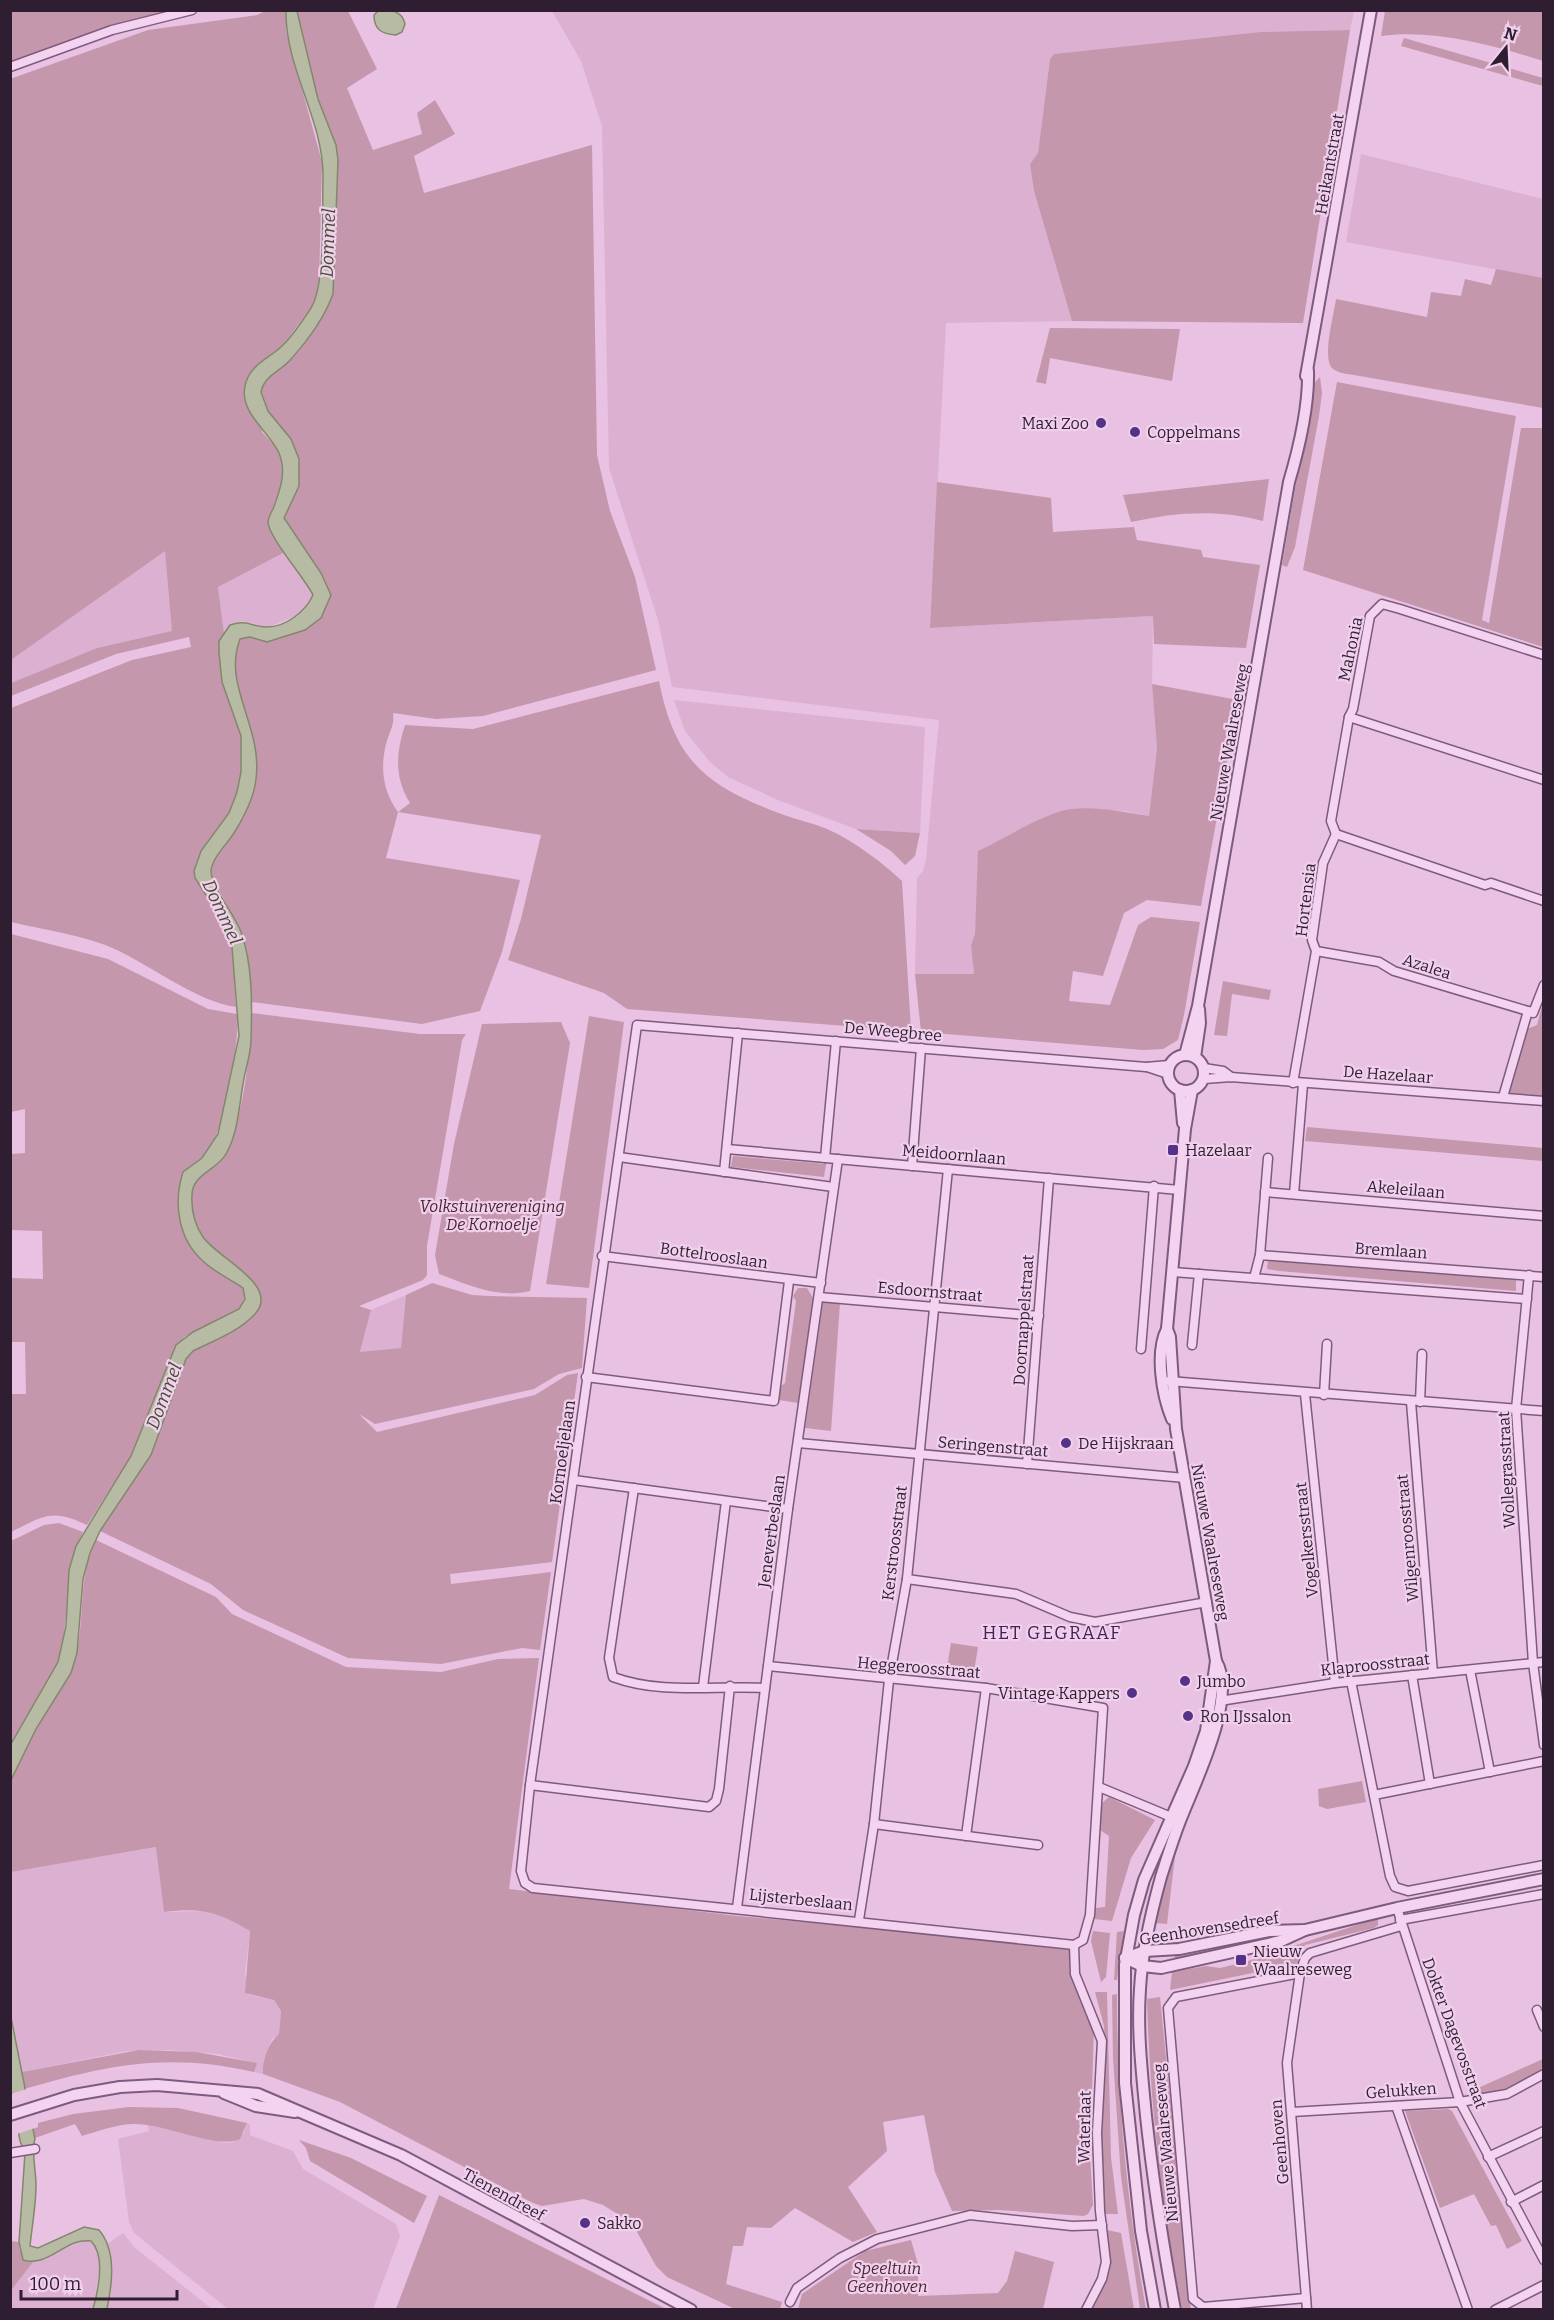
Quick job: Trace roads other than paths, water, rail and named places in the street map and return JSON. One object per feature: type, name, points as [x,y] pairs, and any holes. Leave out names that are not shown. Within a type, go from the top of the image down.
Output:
[{"type":"street","points":[[10,67],[112,30],[192,10]]},
{"type":"street","name":"Heikantstraat","points":[[1316,322],[1371,10]]},
{"type":"street","name":"Nieuwe Waalreseweg","points":[[1190,1056],[1200,1023],[1198,1006],[1289,482],[1298,449],[1316,322]]},
{"type":"street","name":"Mahonia","points":[[1335,834],[1331,821],[1349,717],[1353,709],[1370,616],[1382,604],[1544,655]]},
{"type":"street","points":[[1349,717],[1544,780]]},
{"type":"street","points":[[1335,834],[1485,885],[1491,883],[1544,901]]},
{"type":"street","name":"Hortensia","points":[[1293,1083],[1316,951],[1312,940],[1322,872],[1335,834]]},
{"type":"street","name":"Azalea","points":[[1316,951],[1379,962],[1394,971],[1528,1011]]},
{"type":"street","points":[[1503,1097],[1528,1011],[1533,1013],[1544,986]]},
{"type":"street","name":"De Weegbree","points":[[637,1025],[1169,1069]]},
{"type":"street","name":"Kornoeljelaan","points":[[525,1883],[520,1871],[530,1785],[574,1480],[602,1256],[619,1158],[637,1025]]},
{"type":"street","points":[[724,1172],[738,1033]]},
{"type":"street","points":[[825,1158],[836,1041]]},
{"type":"street","points":[[912,1166],[921,1048]]},
{"type":"street","points":[[1179,1056],[1190,1056],[1204,1074],[1192,1090],[1180,1090],[1172,1084],[1169,1069],[1179,1056]]},
{"type":"street","name":"De Hazelaar","points":[[1204,1074],[1303,1084],[1544,1101]]},
{"type":"street","points":[[1294,1194],[1303,1084]]},
{"type":"street","name":"Nieuwe Waalreseweg","points":[[1180,1090],[1185,1129]]},
{"type":"street","name":"Nieuwe Waalreseweg","points":[[1174,2310],[1159,2220],[1143,2083],[1139,2011],[1142,1966],[1175,1818],[1219,1699],[1213,1668],[1216,1660],[1207,1602],[1176,1429],[1170,1414],[1161,1353],[1163,1337],[1167,1329],[1185,1129],[1192,1090]]},
{"type":"street","name":"Meidoornlaan","points":[[727,1149],[1179,1190]]},
{"type":"street","points":[[619,1158],[833,1187]]},
{"type":"street","points":[[1254,1278],[1260,1255],[1268,1158]]},
{"type":"street","name":"Jeneverbeslaan","points":[[736,1908],[788,1509],[838,1159]]},
{"type":"street","name":"Kerstroosstraat","points":[[859,1920],[874,1824],[890,1680],[907,1579],[948,1169]]},
{"type":"street","name":"Doornappelstraat","points":[[1027,1464],[1049,1178]]},
{"type":"street","points":[[1141,1349],[1154,1186]]},
{"type":"street","name":"Akeleilaan","points":[[1265,1191],[1544,1216]]},
{"type":"street","name":"Bremlaan","points":[[1260,1255],[1544,1277]]},
{"type":"street","name":"Bottelrooslaan","points":[[602,1256],[789,1281],[821,1283]]},
{"type":"street","points":[[1173,1272],[1527,1299]]},
{"type":"street","points":[[1192,1346],[1199,1274]]},
{"type":"street","name":"Wollegrasstraat","points":[[1529,1275],[1516,1409],[1533,1663],[1544,1745]]},
{"type":"street","points":[[586,1377],[774,1401],[789,1281]]},
{"type":"street","name":"Esdoornstraat","points":[[819,1297],[1039,1316]]},
{"type":"street","points":[[1324,1395],[1328,1344]]},
{"type":"street","name":"Wilgenroosstraat","points":[[1422,1354],[1415,1402],[1433,1673]]},
{"type":"street","points":[[1167,1382],[1544,1411]]},
{"type":"street","name":"Vogelkersstraat","points":[[1305,1394],[1335,1683]]},
{"type":"street","name":"Seringenstraat","points":[[798,1443],[1185,1478]]},
{"type":"street","points":[[574,1480],[788,1509]]},
{"type":"street","points":[[634,1488],[609,1658],[613,1677],[687,1689],[730,1686],[765,1688]]},
{"type":"street","points":[[703,1687],[726,1501]]},
{"type":"street","points":[[907,1579],[1009,1593],[1070,1617],[1095,1622],[1207,1602]]},
{"type":"street","name":"Klaproosstraat","points":[[1219,1699],[1351,1681],[1544,1662]]},
{"type":"street","name":"Heggeroosstraat","points":[[768,1666],[986,1688],[1103,1708],[1099,1787]]},
{"type":"street","points":[[1470,1670],[1490,1772]]},
{"type":"street","points":[[1412,1675],[1430,1784]]},
{"type":"street","points":[[1351,1681],[1382,1839],[1390,1876],[1395,1887],[1408,1891],[1544,1865]]},
{"type":"street","points":[[530,1785],[709,1808],[716,1801],[730,1686]]},
{"type":"street","points":[[966,1836],[986,1688]]},
{"type":"street","points":[[1374,1795],[1544,1761]]},
{"type":"street","points":[[1074,1945],[1083,1940],[1088,1927],[1099,1787],[1175,1818]]},
{"type":"street","name":"Nieuwe Waalreseweg","points":[[1155,2310],[1141,2231],[1125,2083],[1123,1986],[1125,1958],[1143,1880],[1175,1818]]},
{"type":"street","points":[[874,1824],[1038,1845]]},
{"type":"street","name":"Geenhovensedreef","points":[[1125,1958],[1145,1951],[1179,1949],[1269,1930],[1305,1930],[1397,1908],[1544,1880]]},
{"type":"street","name":"Lijsterbeslaan","points":[[525,1883],[533,1888],[859,1920],[1074,1945]]},
{"type":"street","points":[[1300,1973],[1305,1958],[1310,1953],[1401,1923],[1544,1894]]},
{"type":"street","name":"Dokter Dagevosstraat","points":[[1397,1908],[1460,2102],[1511,2202],[1540,2244],[1544,2260]]},
{"type":"street","name":"Geenhovensedreef","points":[[1125,1958],[1142,1966],[1161,1968],[1212,1958],[1294,1937],[1305,1930]]},
{"type":"street","name":"Waterlaat","points":[[1074,1945],[1075,1974],[1102,2041],[1097,2133],[1106,2262],[1102,2279],[1086,2310]]},
{"type":"street","name":"Nieuwe Waalreseweg","points":[[1300,1973],[1176,1997],[1168,2008],[1193,2300],[1203,2307],[1306,2298]]},
{"type":"street","name":"Geenhoven","points":[[1300,1973],[1287,2063],[1307,2310]]},
{"type":"street","points":[[1537,2010],[1544,2027]]},
{"type":"street","name":"Gelukken","points":[[1292,2112],[1460,2102],[1507,2094],[1544,2074]]},
{"type":"street","name":"Tienendreef","points":[[10,2115],[74,2095],[120,2087],[157,2085],[224,2093],[256,2106],[298,2112],[331,2123],[401,2155],[691,2310]]},
{"type":"street","points":[[1396,2106],[1468,2310]]},
{"type":"street","points":[[1488,2157],[1544,2131]]},
{"type":"street","points":[[10,2153],[35,2149]]},
{"type":"street","points":[[1511,2202],[1544,2186]]},
{"type":"street","points":[[789,2302],[797,2288],[840,2258],[877,2239],[970,2215],[1072,2226],[1102,2224]]},
{"type":"street","points":[[1495,2310],[1544,2285]]},
{"type":"water","points":[[379,10],[398,13],[405,24],[402,32],[396,35],[387,34],[377,28],[374,15]]},
{"type":"water","name":"Dommel","points":[[286,11],[297,11],[318,99],[336,145],[338,160],[333,294],[310,336],[288,362],[266,381],[261,392],[268,411],[291,439],[299,459],[299,486],[284,518],[321,573],[331,595],[321,618],[305,630],[267,642],[250,637],[240,639],[236,656],[239,690],[254,741],[257,760],[256,779],[245,814],[216,857],[211,872],[215,886],[238,925],[245,945],[251,985],[251,1045],[238,1120],[230,1146],[222,1159],[196,1182],[192,1194],[193,1211],[203,1237],[254,1282],[260,1293],[261,1303],[255,1314],[242,1326],[193,1351],[186,1359],[151,1455],[100,1531],[90,1553],[83,1579],[77,1653],[71,1673],[36,1729],[11,1780],[11,1744],[58,1662],[66,1626],[69,1570],[76,1546],[131,1456],[176,1345],[193,1332],[239,1309],[245,1299],[243,1288],[209,1266],[188,1243],[180,1220],[178,1196],[183,1172],[202,1158],[218,1134],[239,1036],[232,947],[217,912],[195,878],[194,871],[201,851],[229,813],[241,772],[241,736],[222,682],[219,641],[230,625],[236,623],[267,627],[288,621],[306,607],[313,595],[270,529],[268,519],[282,481],[281,460],[275,445],[251,414],[244,396],[247,378],[251,372],[288,340],[311,308],[316,297],[321,264],[322,157],[318,136],[292,53],[287,32]]},
{"type":"water","points":[[10,2012],[35,2139],[33,2150],[36,2193],[30,2246],[38,2248],[84,2227],[99,2230],[105,2238],[111,2258],[107,2309],[93,2309],[99,2284],[100,2264],[96,2247],[91,2241],[73,2243],[41,2260],[23,2260],[19,2242],[25,2153],[20,2141],[11,2090]]},
{"type":"place","name":"Maxi Zoo","points":[[1101,423]]},
{"type":"place","name":"Coppelmans","points":[[1135,432]]},
{"type":"place","name":"Hazelaar","points":[[1173,1150]]},
{"type":"place","name":"De Hijskraan","points":[[1066,1443]]},
{"type":"place","name":"Jumbo","points":[[1185,1681]]},
{"type":"place","name":"Vintage Kappers","points":[[1132,1693]]},
{"type":"place","name":"Ron IJssalon","points":[[1188,1716]]},
{"type":"place","name":"Nieuw Waalreseweg","points":[[1241,1960]]},
{"type":"place","name":"Sakko","points":[[585,2223]]},
{"type":"district","name":"HET GEGRAAF","points":[[1052,1633]]},
{"type":"park label","name":"Volkstuinvereniging De Kornoelje","points":[[492,1215]]},
{"type":"park label","name":"Speeltuin Geenhoven","points":[[887,2277]]}]
